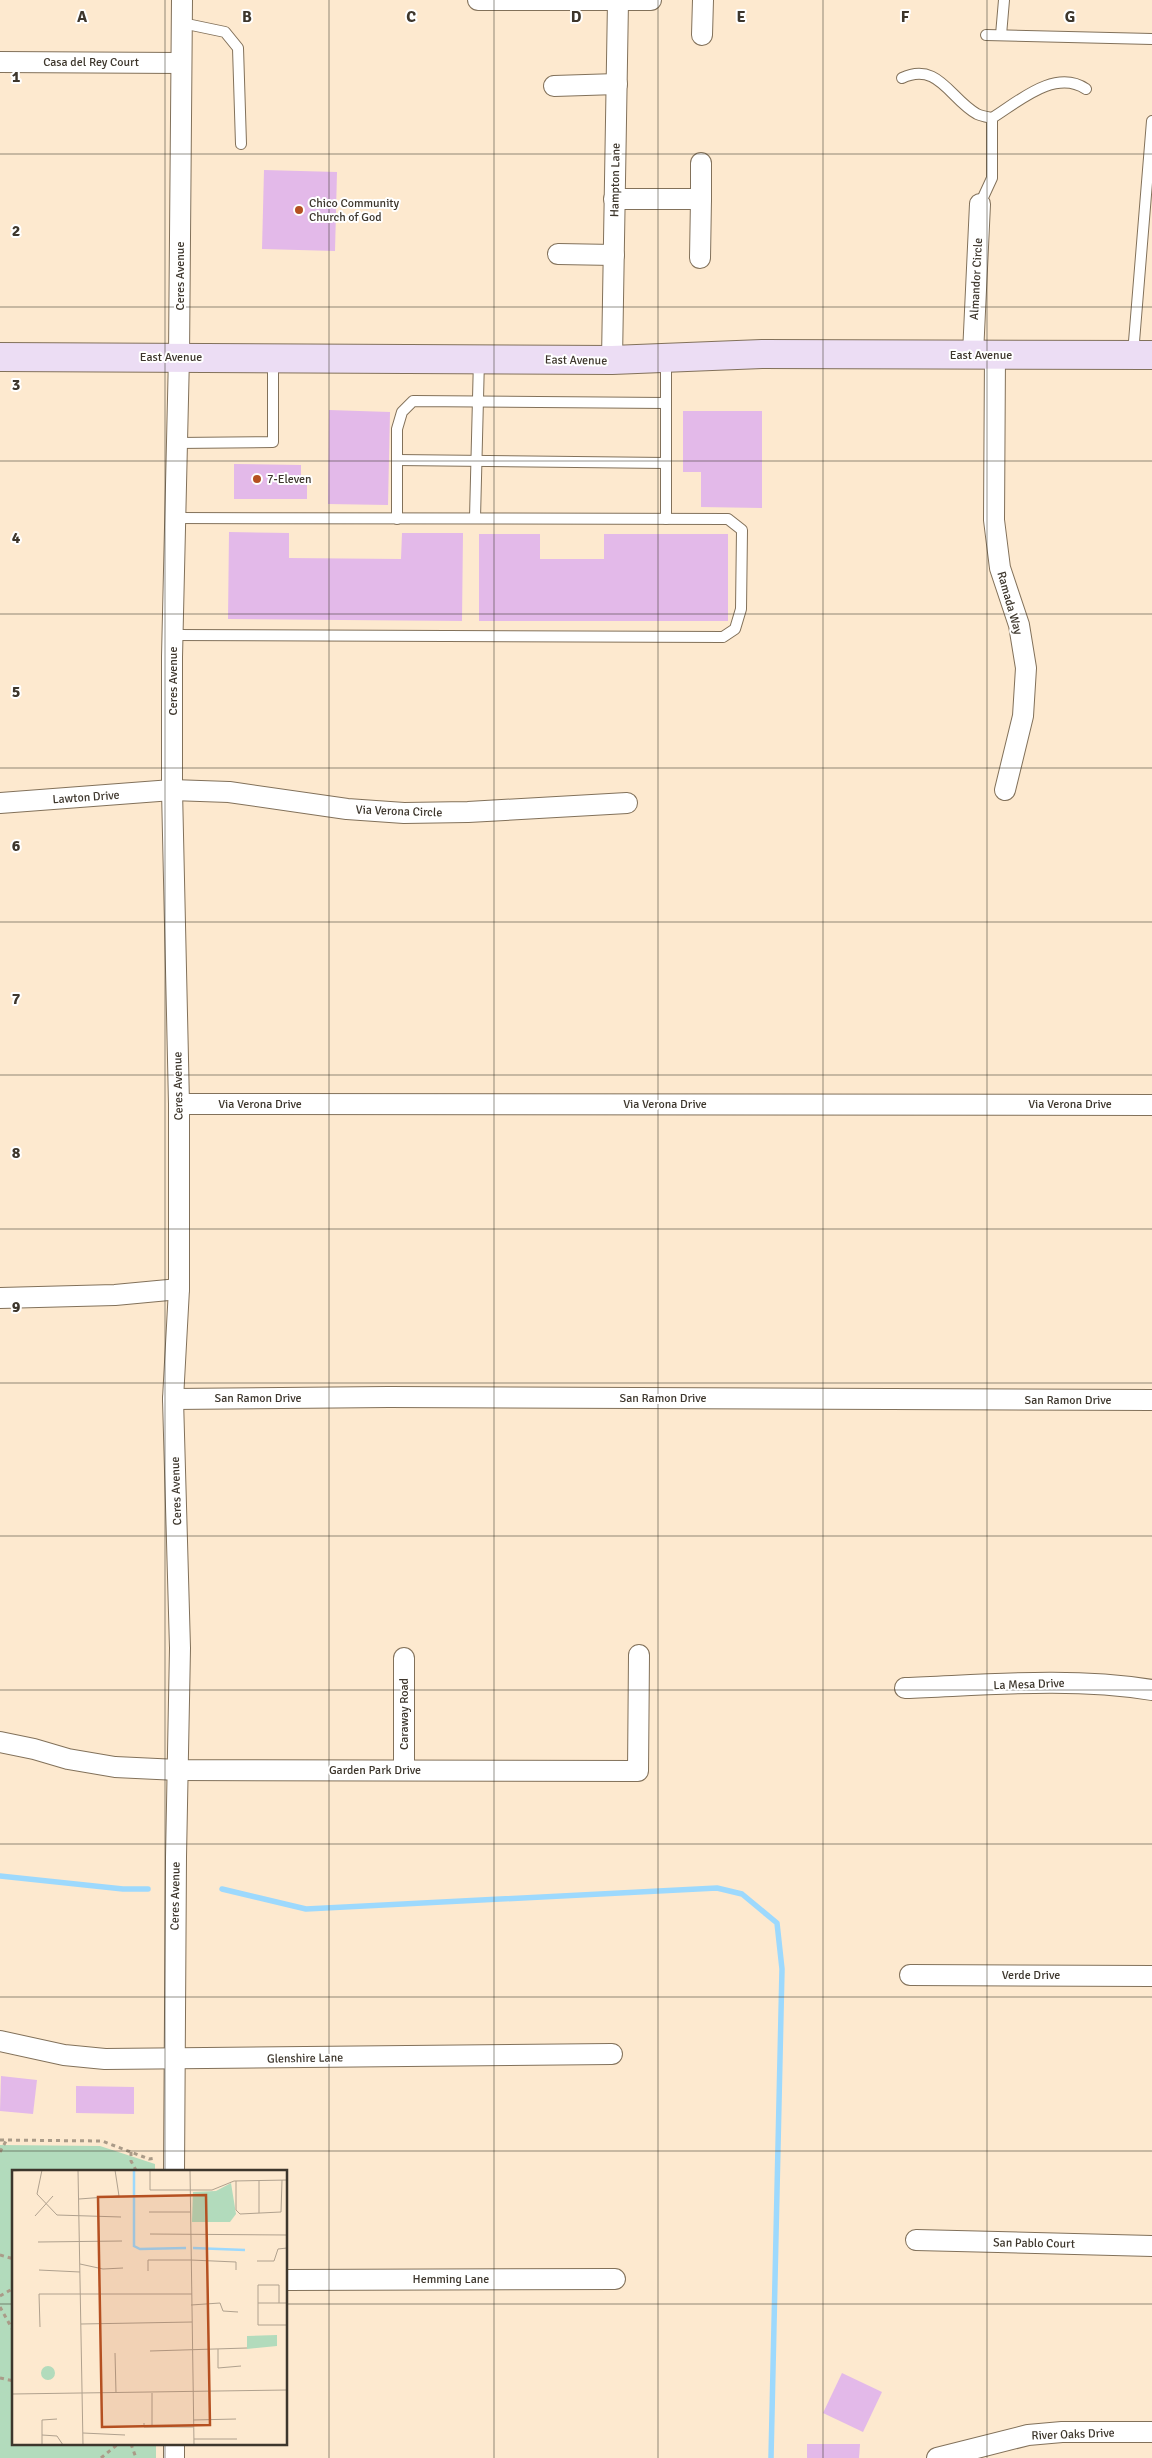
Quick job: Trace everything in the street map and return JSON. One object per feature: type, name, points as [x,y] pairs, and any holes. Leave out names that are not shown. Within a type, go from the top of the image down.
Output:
[{"type":"main road","name":"East Avenue","points":[[0,357],[179,356],[612,360],[762,354],[1142,355]]},
{"type":"street","name":"Ceres Avenue","points":[[174,2165],[176,1857],[180,1648],[173,1399],[178,1289],[179,1104],[172,790],[179,356],[182,0]]},
{"type":"street","points":[[478,0],[651,0]]},
{"type":"street","points":[[702,36],[703,0]]},
{"type":"street","name":"Hampton Lane","points":[[612,360],[618,1]]},
{"type":"street","name":"Casa del Rey Court","points":[[0,62],[181,63]]},
{"type":"street","points":[[554,86],[617,84]]},
{"type":"street","points":[[700,258],[702,163]]},
{"type":"street","points":[[614,200],[701,199]]},
{"type":"street","name":"Almandor Circle","points":[[980,204],[984,355]]},
{"type":"street","points":[[558,254],[614,255]]},
{"type":"street","name":"Ramada Way","points":[[984,355],[994,520],[1000,568],[1019,625],[1026,668],[1024,716],[1005,790]]},
{"type":"street","name":"Lawton Drive","points":[[0,803],[172,790]]},
{"type":"street","name":"Via Verona Circle","points":[[172,790],[229,792],[347,809],[404,812],[468,812],[627,803]]},
{"type":"street","name":"Via Verona Drive","points":[[179,1104],[1152,1104]]},
{"type":"street","points":[[0,1298],[115,1295],[178,1289]]},
{"type":"street","name":"San Ramon Drive","points":[[173,1399],[399,1397],[1152,1400]]},
{"type":"street","name":"Garden Park Drive","points":[[0,1742],[68,1759],[115,1767],[178,1770],[638,1771],[638,1655]]},
{"type":"street","name":"Caraway Road","points":[[404,1658],[404,1770]]},
{"type":"street","name":"La Mesa Drive","points":[[905,1688],[1071,1682],[1116,1684],[1152,1690]]},
{"type":"street","name":"Verde Drive","points":[[910,1975],[1152,1976]]},
{"type":"street","name":"Glenshire Lane","points":[[0,2041],[64,2055],[105,2059],[175,2060],[612,2054]]},
{"type":"street","name":"San Pablo Court","points":[[916,2240],[1152,2246]]},
{"type":"street","name":"Hemming Lane","points":[[288,2280],[615,2279]]},
{"type":"street","name":"River Oaks Drive","points":[[937,2458],[1028,2435],[1062,2432],[1152,2432]]},
{"type":"lane","points":[[1002,35],[1004,0]]},
{"type":"lane","points":[[182,23],[225,32],[238,48],[241,144]]},
{"type":"lane","points":[[986,34],[1152,39]]},
{"type":"lane","points":[[902,78],[913,73],[924,73],[934,77],[977,114],[992,118],[1046,86],[1062,81],[1077,83],[1086,89]]},
{"type":"lane","points":[[980,204],[992,178],[992,118]]},
{"type":"lane","points":[[1142,355],[1152,121]]},
{"type":"lane","points":[[177,443],[273,442],[273,357]]},
{"type":"lane","points":[[475,518],[479,358]]},
{"type":"lane","points":[[666,358],[666,518]]},
{"type":"lane","points":[[396,519],[397,429],[402,412],[413,401],[666,403]]},
{"type":"lane","points":[[397,460],[666,463]]},
{"type":"lane","points":[[173,636],[723,637],[734,629],[741,609],[742,530],[728,519],[175,518]]},
{"type":"path","points":[[0,2140],[102,2141],[148,2159],[174,2165]]},
{"type":"path","points":[[0,2152],[6,2140]]},
{"type":"path","points":[[131,2152],[131,2161],[136,2170]]},
{"type":"path","points":[[0,2254],[12,2258]]},
{"type":"path","points":[[0,2296],[12,2289]]},
{"type":"path","points":[[0,2307],[12,2328]]},
{"type":"path","points":[[101,2458],[116,2446]]},
{"type":"path","points":[[132,2446],[136,2458]]},
{"type":"green space","points":[[0,2145],[100,2146],[155,2164],[155,2170],[12,2170],[12,2446],[156,2446],[156,2458],[0,2458]]},
{"type":"building","name":"Chico Community Church of God","points":[[264,170],[337,172],[335,251],[262,249]]},
{"type":"building","points":[[329,410],[390,412],[388,505],[328,504]]},
{"type":"building","points":[[683,411],[762,411],[762,508],[701,507],[701,472],[683,472]]},
{"type":"building","points":[[234,464],[301,465],[301,478],[307,478],[307,499],[234,499]]},
{"type":"building","points":[[229,532],[289,533],[289,558],[401,559],[402,533],[463,533],[462,621],[228,619]]},
{"type":"building","points":[[479,534],[540,534],[540,559],[604,559],[604,534],[728,534],[728,621],[479,621]]},
{"type":"building","points":[[1,2076],[37,2080],[33,2114],[0,2111]]},
{"type":"building","points":[[76,2086],[134,2087],[134,2114],[76,2113]]},
{"type":"building","points":[[842,2373],[882,2392],[863,2432],[823,2413]]},
{"type":"building","points":[[807,2444],[860,2444],[859,2458],[807,2458]]},
{"type":"waterway","points":[[0,1876],[123,1889],[148,1889]]},
{"type":"waterway","points":[[222,1889],[306,1909],[717,1888],[742,1894],[777,1923],[782,1969],[771,2458]]},
{"type":"place","name":"Chico Community Church of God","points":[[299,210]]},
{"type":"place","name":"7-Eleven","points":[[257,479]]}]
